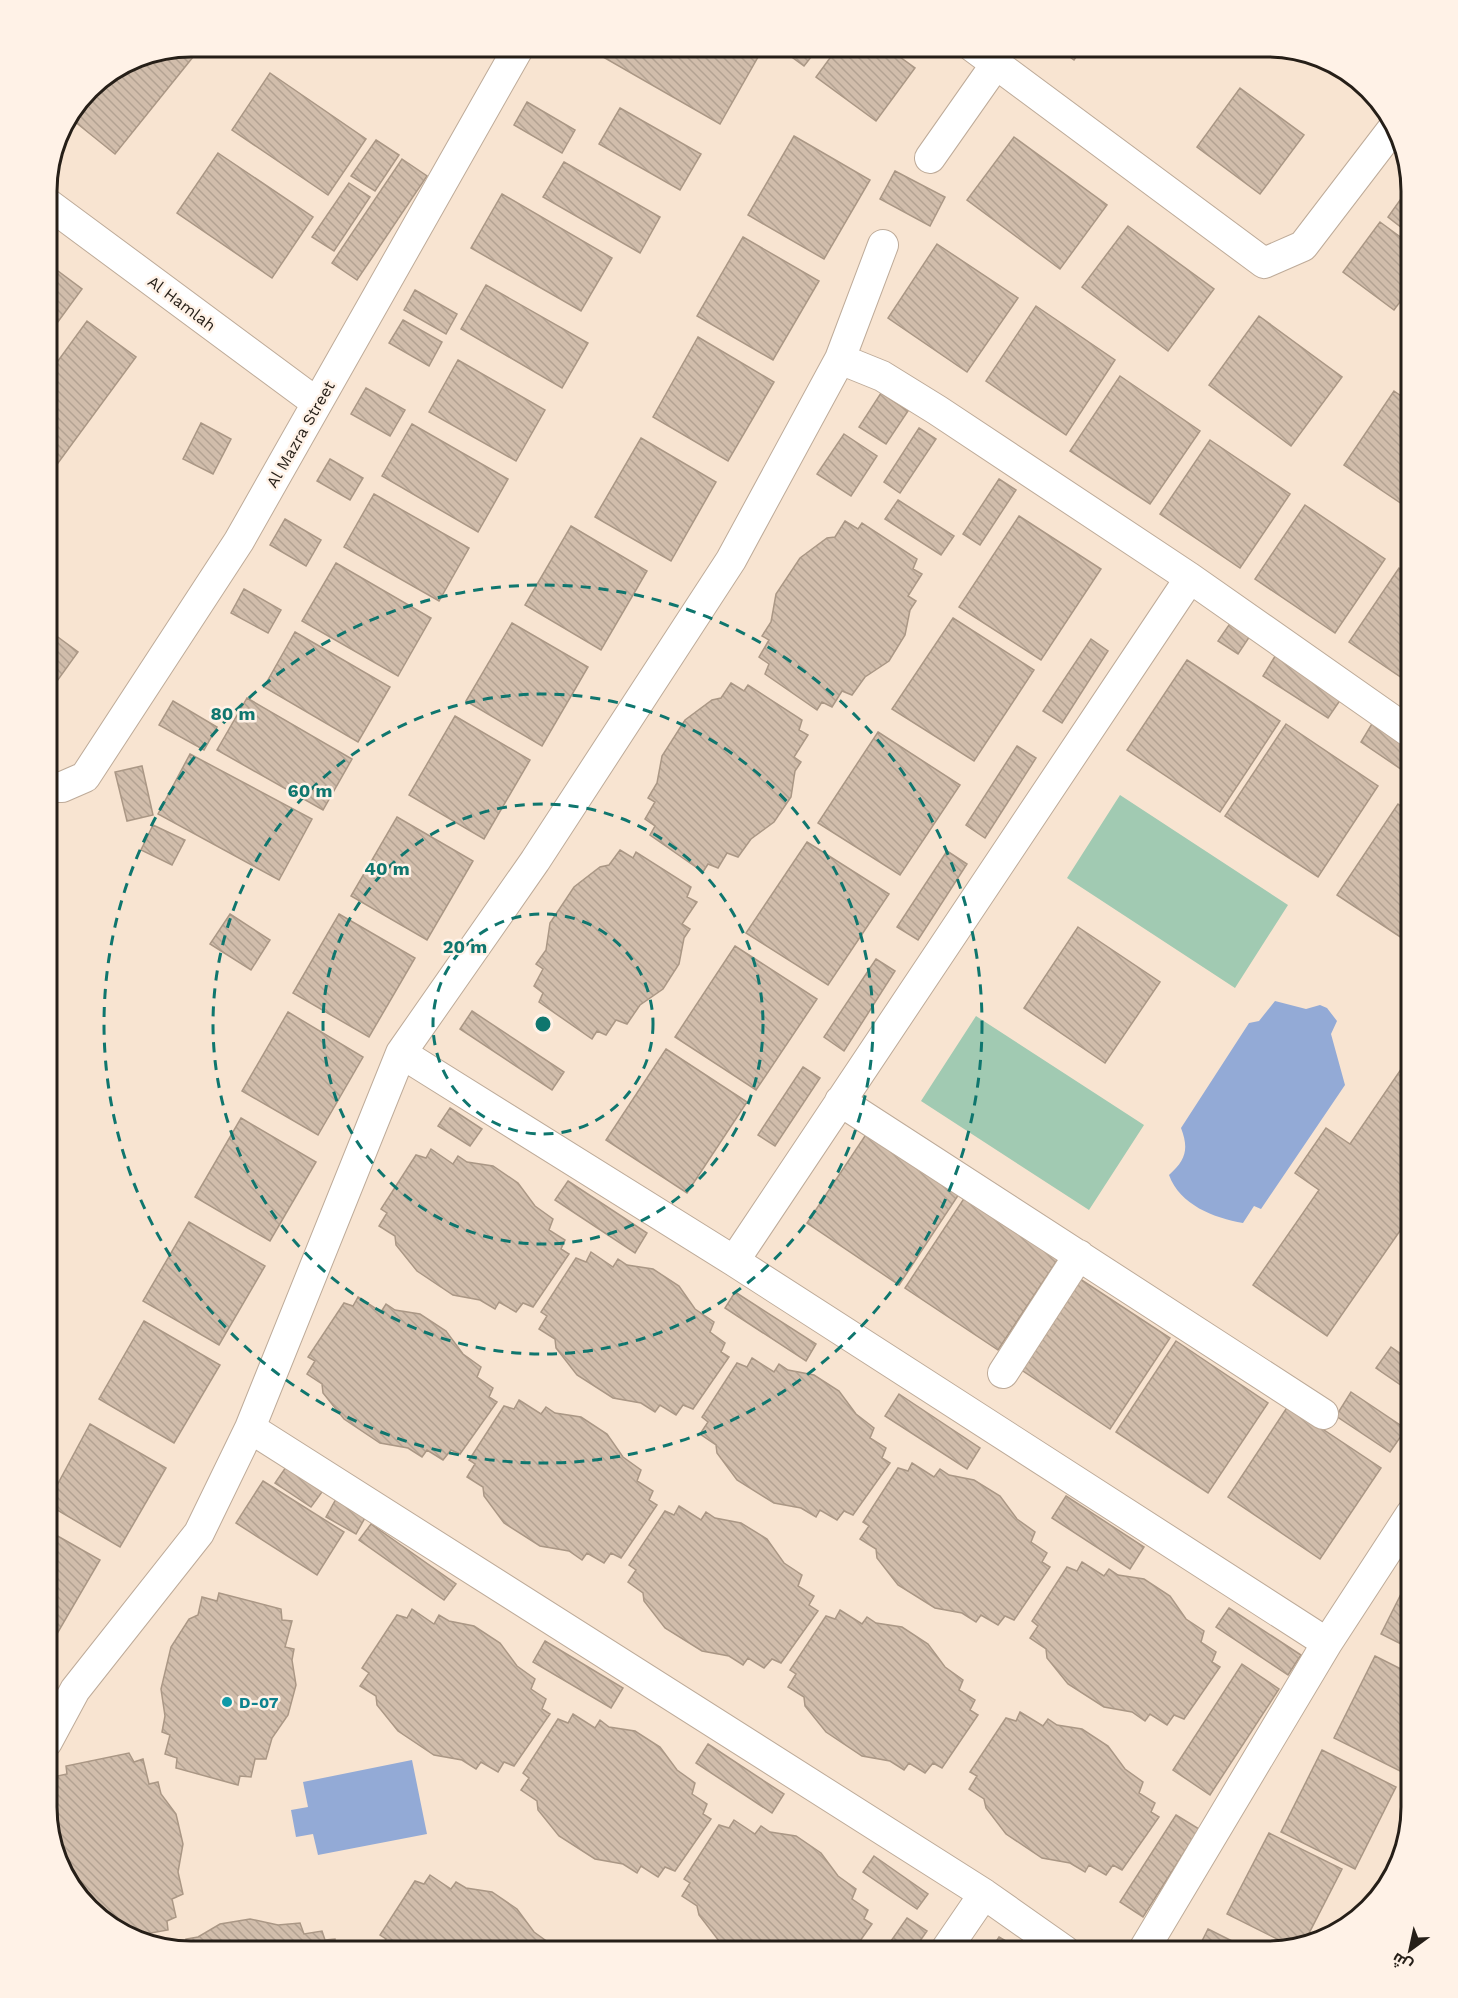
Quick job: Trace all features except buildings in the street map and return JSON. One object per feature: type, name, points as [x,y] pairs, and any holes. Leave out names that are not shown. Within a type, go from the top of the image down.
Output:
[{"type":"street","name":"Al Mazra Street","points":[[57,787],[85,777],[239,541],[513,57]]},
{"type":"street","points":[[930,158],[984,57]]},
{"type":"street","points":[[988,57],[1264,263],[1303,246],[1388,135]]},
{"type":"street","name":"Al Hamlah","points":[[57,210],[317,403]]},
{"type":"street","points":[[57,1722],[75,1690],[199,1533],[250,1428],[401,1053],[535,861],[731,560],[840,359],[883,245]]},
{"type":"street","points":[[840,359],[882,376],[919,398],[1190,578],[1401,725]]},
{"type":"street","points":[[734,1261],[1190,578]]},
{"type":"street","points":[[401,1053],[734,1261],[1327,1643]]},
{"type":"street","points":[[840,1101],[1323,1414]]},
{"type":"street","points":[[1003,1373],[1079,1255]]},
{"type":"street","points":[[250,1428],[984,1894],[1050,1941]]},
{"type":"street","points":[[1150,1941],[1327,1643],[1401,1531]]},
{"type":"street","points":[[952,1941],[984,1894]]},
{"type":"green space","points":[[1120,795],[1288,905],[1235,988],[1067,878]]},
{"type":"green space","points":[[976,1016],[1144,1125],[1089,1210],[921,1101]]},
{"type":"water","points":[[1275,1001],[1306,1009],[1320,1005],[1327,1008],[1337,1021],[1331,1034],[1345,1085],[1261,1209],[1254,1206],[1243,1223],[1221,1218],[1199,1208],[1181,1194],[1169,1175],[1184,1154],[1185,1142],[1181,1128],[1249,1023],[1259,1021]]},
{"type":"water","points":[[412,1760],[427,1834],[318,1855],[313,1834],[296,1837],[291,1810],[308,1807],[303,1782]]},
{"type":"place","name":"D-07","points":[[227,1702]]}]
